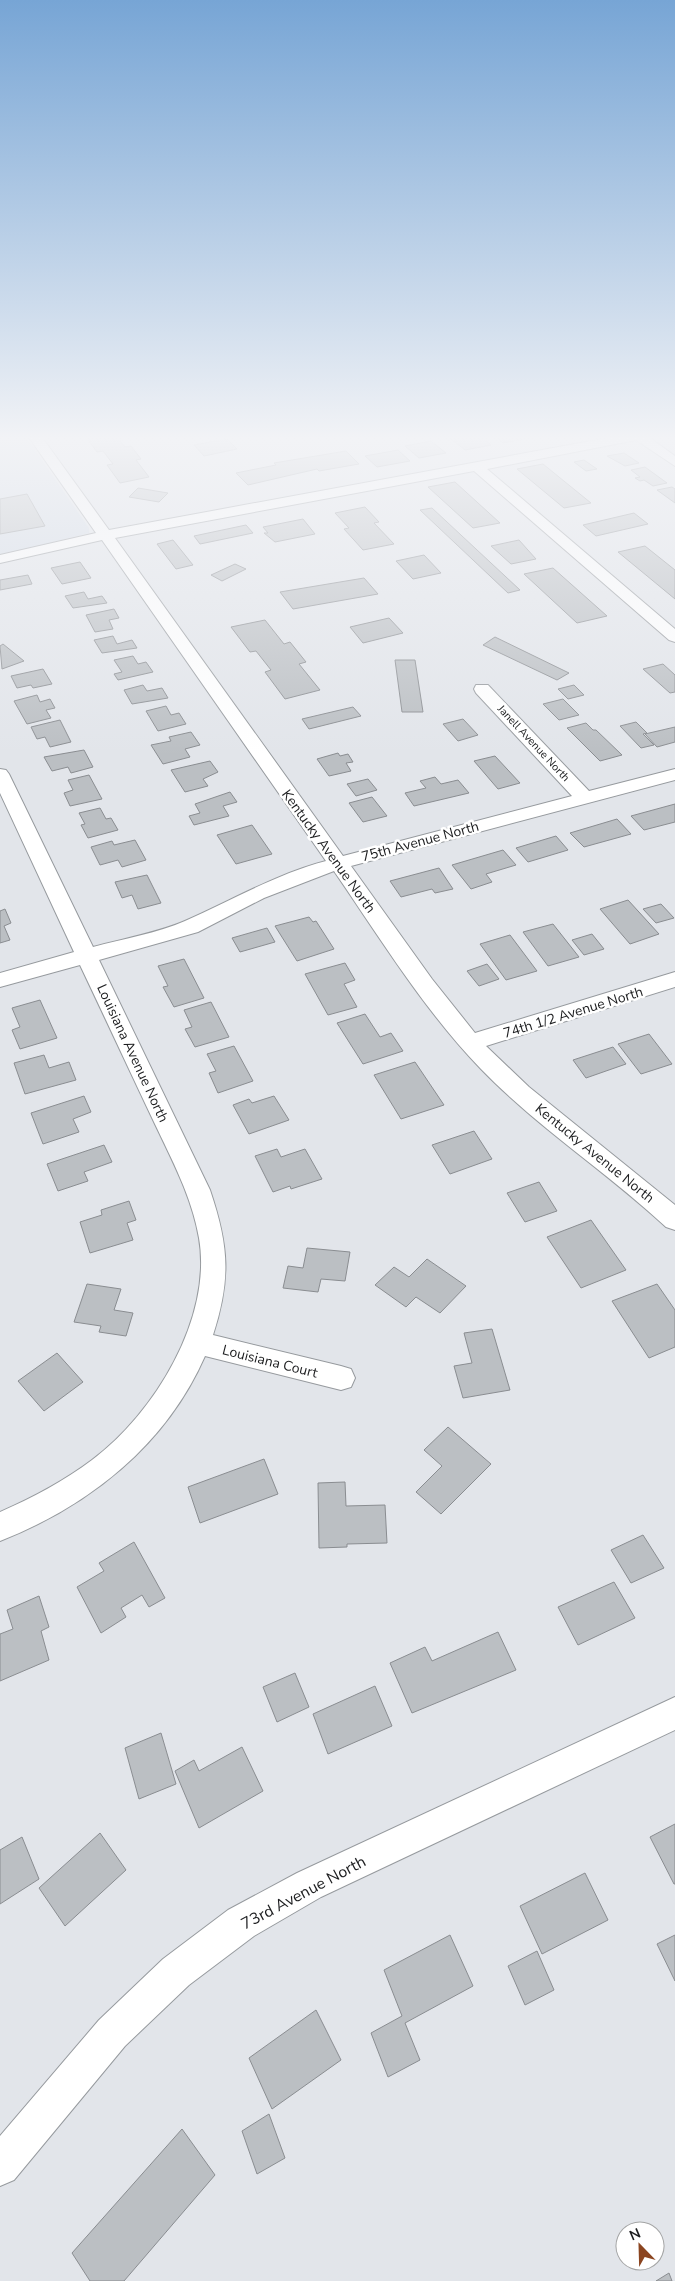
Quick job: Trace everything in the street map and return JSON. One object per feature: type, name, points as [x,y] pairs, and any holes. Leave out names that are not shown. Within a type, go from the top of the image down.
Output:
[{"type":"street","points":[[0,559],[73,542]]},
{"type":"street","name":"Kentucky Avenue North","points":[[111,542],[424,984],[470,1043],[499,1073],[548,1117],[675,1220]]},
{"type":"street","points":[[565,542],[675,637]]},
{"type":"street","name":"Janell Avenue North","points":[[482,689],[585,798]]},
{"type":"street","name":"Louisiana Avenue North","points":[[0,774],[198,1190],[210,1225],[215,1263],[210,1303],[198,1343],[176,1387],[143,1429],[104,1467],[56,1500],[0,1527]]},
{"type":"street","name":"75th Avenue North","points":[[0,980],[191,927],[285,880],[338,863],[675,774]]},
{"type":"street","name":"74th 1/2 Avenue North","points":[[470,1043],[675,979]]},
{"type":"street","name":"Louisiana Court","points":[[198,1343],[341,1378]]},
{"type":"street","name":"73rd Avenue North","points":[[0,2166],[112,2033],[176,1972],[240,1923],[309,1885],[675,1713]]},
{"type":"shaded area","points":[[0,542],[52,542],[0,556]]},
{"type":"building","points":[[175,542],[193,565],[176,569],[157,544]]},
{"type":"building","points":[[356,542],[394,544],[363,550]]},
{"type":"building","points":[[454,542],[469,542],[520,590],[508,593]]},
{"type":"building","points":[[508,542],[521,542],[536,559],[511,564],[491,546]]},
{"type":"building","points":[[645,546],[675,570],[675,599],[618,552]]},
{"type":"building","points":[[424,555],[441,573],[413,579],[396,561]]},
{"type":"building","points":[[80,562],[91,578],[62,584],[51,568]]},
{"type":"building","points":[[235,564],[246,569],[222,581],[211,575]]},
{"type":"building","points":[[553,568],[607,616],[577,623],[524,574]]},
{"type":"building","points":[[28,575],[32,584],[0,590],[0,580]]},
{"type":"building","points":[[364,578],[378,594],[293,609],[280,592]]},
{"type":"building","points":[[84,592],[88,599],[102,596],[107,603],[73,608],[65,596]]},
{"type":"building","points":[[114,609],[119,618],[109,620],[113,629],[95,632],[86,615]]},
{"type":"building","points":[[389,618],[403,633],[363,643],[350,627]]},
{"type":"building","points":[[265,620],[284,644],[290,642],[306,662],[299,664],[320,690],[285,699],[265,672],[271,670],[256,651],[250,652],[231,627]]},
{"type":"building","points":[[113,636],[117,644],[132,640],[137,648],[102,653],[94,640]]},
{"type":"building","points":[[495,637],[569,673],[557,680],[483,645]]},
{"type":"building","points":[[3,644],[24,661],[2,669],[0,646]]},
{"type":"building","points":[[133,656],[138,664],[146,662],[153,672],[118,680],[114,674],[122,672],[114,660]]},
{"type":"building","points":[[395,660],[415,660],[423,712],[402,712]]},
{"type":"building","points":[[663,664],[675,675],[675,692],[670,693],[643,669]]},
{"type":"building","points":[[43,669],[52,684],[33,688],[31,685],[17,688],[11,676]]},
{"type":"building","points":[[143,685],[147,691],[162,688],[168,698],[132,704],[124,690]]},
{"type":"building","points":[[574,685],[584,695],[568,699],[558,689]]},
{"type":"building","points":[[37,695],[40,702],[50,699],[55,708],[46,710],[51,718],[27,724],[14,701]]},
{"type":"building","points":[[563,699],[579,715],[559,720],[543,704]]},
{"type":"building","points":[[166,706],[171,715],[179,713],[186,724],[158,731],[146,711]]},
{"type":"building","points":[[353,707],[361,716],[309,729],[302,719]]},
{"type":"building","points":[[463,719],[478,735],[458,741],[443,724]]},
{"type":"building","points":[[60,720],[71,742],[50,747],[45,737],[37,739],[31,727]]},
{"type":"building","points":[[636,722],[647,733],[643,734],[654,745],[641,748],[620,726]]},
{"type":"building","points":[[586,723],[622,755],[600,761],[567,728]]},
{"type":"building","points":[[675,727],[675,742],[657,747],[645,734]]},
{"type":"building","points":[[191,732],[200,745],[185,749],[190,757],[163,764],[151,745],[171,741],[169,737]]},
{"type":"building","points":[[84,750],[93,767],[71,773],[68,767],[52,771],[44,757]]},
{"type":"building","points":[[338,753],[340,756],[348,754],[353,762],[346,763],[351,771],[329,776],[317,759]]},
{"type":"building","points":[[495,756],[520,783],[498,789],[474,761]]},
{"type":"building","points":[[210,761],[218,772],[203,779],[208,786],[185,792],[171,770]]},
{"type":"building","points":[[89,775],[102,799],[70,806],[64,793],[73,790],[68,780]]},
{"type":"building","points":[[435,777],[441,784],[458,780],[469,793],[414,806],[405,793],[426,788],[420,781]]},
{"type":"building","points":[[368,779],[377,790],[356,796],[347,784]]},
{"type":"building","points":[[230,792],[237,802],[223,806],[229,816],[194,825],[189,816],[200,813],[195,804]]},
{"type":"building","points":[[372,797],[387,816],[363,822],[349,803]]},
{"type":"building","points":[[675,804],[675,822],[644,830],[631,816]]},
{"type":"building","points":[[100,808],[106,819],[111,818],[118,830],[88,838],[81,825],[85,824],[79,813]]},
{"type":"building","points":[[617,819],[631,834],[584,847],[570,833]]},
{"type":"building","points":[[252,825],[272,854],[236,864],[217,835]]},
{"type":"building","points":[[556,836],[568,850],[528,862],[516,848]]},
{"type":"building","points":[[135,840],[146,860],[122,867],[118,860],[100,865],[91,847],[112,841],[114,845]]},
{"type":"building","points":[[503,850],[516,865],[486,874],[492,882],[471,889],[452,865]]},
{"type":"building","points":[[439,868],[453,889],[435,893],[432,889],[401,897],[390,881]]},
{"type":"building","points":[[147,875],[161,903],[138,909],[132,895],[122,898],[115,882]]},
{"type":"building","points":[[628,900],[659,934],[630,944],[600,909]]},
{"type":"building","points":[[661,904],[674,918],[656,923],[643,909]]},
{"type":"building","points":[[5,909],[11,923],[4,926],[10,940],[0,943],[0,911]]},
{"type":"building","points":[[309,917],[313,922],[316,921],[334,949],[297,961],[275,926]]},
{"type":"building","points":[[553,924],[579,957],[548,966],[523,932]]},
{"type":"building","points":[[267,928],[275,942],[240,952],[232,938]]},
{"type":"building","points":[[592,934],[604,949],[584,955],[572,940]]},
{"type":"building","points":[[510,935],[537,971],[506,980],[480,944]]},
{"type":"building","points":[[184,959],[204,998],[174,1007],[163,987],[168,986],[158,966]]},
{"type":"building","points":[[345,963],[355,980],[344,984],[357,1007],[328,1015],[305,974]]},
{"type":"building","points":[[487,964],[499,979],[479,986],[467,971]]},
{"type":"building","points":[[40,1000],[57,1038],[20,1049],[12,1030],[20,1027],[12,1008]]},
{"type":"building","points":[[211,1002],[229,1037],[195,1047],[185,1029],[192,1027],[184,1010]]},
{"type":"building","points":[[365,1014],[380,1037],[391,1033],[403,1051],[363,1064],[337,1023]]},
{"type":"building","points":[[649,1034],[672,1064],[641,1074],[618,1044]]},
{"type":"building","points":[[234,1046],[253,1081],[218,1093],[209,1073],[216,1071],[207,1054]]},
{"type":"building","points":[[613,1047],[626,1064],[586,1078],[573,1060]]},
{"type":"building","points":[[44,1055],[49,1068],[69,1062],[76,1080],[25,1094],[14,1063]]},
{"type":"building","points":[[415,1062],[444,1105],[401,1119],[374,1075]]},
{"type":"building","points":[[84,1096],[91,1112],[73,1119],[79,1132],[43,1144],[31,1113]]},
{"type":"building","points":[[274,1096],[289,1120],[249,1134],[233,1105],[249,1099],[252,1103]]},
{"type":"building","points":[[474,1131],[492,1159],[450,1174],[432,1145]]},
{"type":"building","points":[[104,1145],[112,1162],[84,1172],[88,1181],[58,1191],[47,1164]]},
{"type":"building","points":[[277,1149],[281,1157],[305,1149],[322,1179],[291,1189],[290,1186],[273,1192],[255,1156]]},
{"type":"building","points":[[539,1182],[557,1211],[525,1222],[507,1193]]},
{"type":"building","points":[[129,1201],[136,1220],[127,1223],[133,1240],[90,1253],[80,1222],[102,1215],[101,1210]]},
{"type":"building","points":[[591,1220],[626,1270],[581,1288],[547,1237]]},
{"type":"building","points":[[307,1248],[350,1252],[345,1281],[321,1279],[318,1292],[283,1288],[288,1266],[303,1268]]},
{"type":"building","points":[[427,1259],[466,1286],[440,1313],[416,1297],[406,1307],[375,1285],[394,1267],[409,1277]]},
{"type":"building","points":[[87,1284],[121,1289],[114,1310],[133,1313],[126,1336],[99,1332],[101,1326],[74,1322]]},
{"type":"building","points":[[657,1284],[675,1310],[675,1347],[649,1358],[612,1301]]},
{"type":"building","points":[[492,1329],[510,1390],[463,1398],[454,1366],[472,1363],[464,1333]]},
{"type":"building","points":[[57,1353],[83,1382],[44,1411],[18,1381]]},
{"type":"building","points":[[448,1427],[491,1464],[441,1514],[416,1492],[442,1466],[424,1450]]},
{"type":"building","points":[[264,1459],[278,1494],[200,1523],[188,1487]]},
{"type":"building","points":[[345,1482],[346,1506],[385,1505],[387,1543],[347,1544],[347,1547],[319,1548],[318,1483]]},
{"type":"building","points":[[643,1535],[664,1568],[631,1583],[611,1550]]},
{"type":"building","points":[[134,1542],[165,1598],[149,1607],[142,1595],[121,1608],[126,1617],[101,1633],[77,1587],[104,1571],[99,1563]]},
{"type":"building","points":[[614,1582],[635,1618],[578,1645],[558,1607]]},
{"type":"building","points":[[39,1596],[49,1627],[41,1631],[49,1660],[0,1681],[0,1634],[13,1629],[7,1610]]},
{"type":"building","points":[[498,1632],[516,1670],[412,1713],[390,1663],[425,1647],[432,1661]]},
{"type":"building","points":[[295,1673],[309,1707],[277,1722],[263,1687]]},
{"type":"building","points":[[375,1686],[392,1726],[328,1754],[313,1714]]},
{"type":"building","points":[[161,1733],[176,1784],[139,1799],[125,1748]]},
{"type":"building","points":[[242,1747],[263,1791],[199,1828],[175,1771],[194,1760],[199,1771]]},
{"type":"building","points":[[675,1824],[675,1884],[674,1884],[650,1837]]},
{"type":"building","points":[[100,1833],[126,1870],[65,1926],[39,1888]]},
{"type":"building","points":[[22,1837],[39,1879],[0,1904],[0,1850]]},
{"type":"building","points":[[585,1873],[608,1920],[542,1954],[520,1906]]},
{"type":"building","points":[[450,1935],[473,1986],[405,2023],[420,2060],[388,2077],[371,2033],[402,2016],[384,1970]]},
{"type":"building","points":[[675,1935],[675,1981],[657,1944]]},
{"type":"building","points":[[537,1951],[554,1990],[525,2005],[508,1966]]},
{"type":"building","points":[[316,2010],[341,2060],[272,2109],[249,2058]]},
{"type":"building","points":[[269,2114],[285,2158],[257,2174],[242,2131]]},
{"type":"building","points":[[182,2129],[215,2175],[124,2281],[90,2281],[72,2253]]},
{"type":"building","points":[[669,2273],[672,2281],[656,2281]]}]
